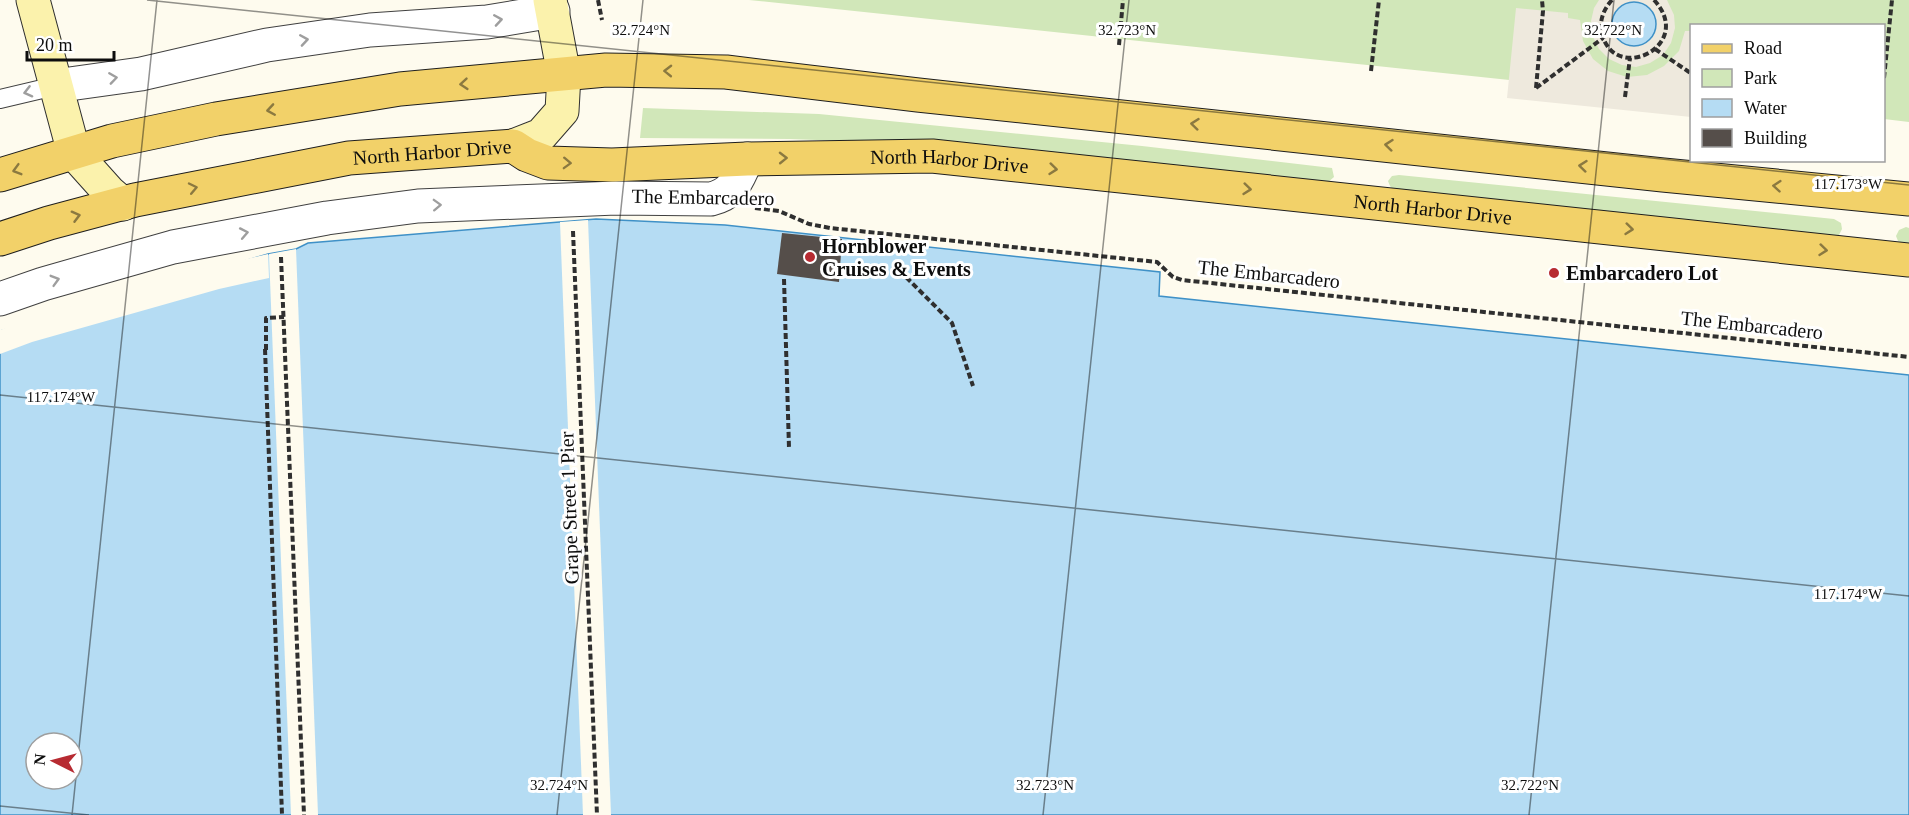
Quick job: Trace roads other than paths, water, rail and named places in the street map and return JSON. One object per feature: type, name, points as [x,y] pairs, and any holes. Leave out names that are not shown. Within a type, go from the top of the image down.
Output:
[{"type":"main road","points":[[33,0],[74,153],[123,204]]},
{"type":"main road","points":[[513,146],[541,135],[562,111],[564,75],[552,6]]},
{"type":"main road","points":[[0,175],[112,141],[216,119],[400,89],[606,70],[726,72],[1663,175],[1909,199]]},
{"type":"main road","name":"North Harbor Drive","points":[[0,239],[49,223],[123,204],[206,185],[349,158],[513,146],[527,155],[548,163],[612,165],[747,159],[932,156],[1909,260]]},
{"type":"street","points":[[55,86],[141,74],[267,45],[370,30],[487,22],[552,6]]},
{"type":"street","points":[[0,299],[43,284],[173,247],[327,218],[418,206],[616,198],[711,199],[723,196],[733,188],[747,159]]},
{"type":"lane","points":[[0,99],[55,86]]},
{"type":"water","points":[[1634,2],[1649,9],[1656,24],[1649,39],[1634,46],[1619,39],[1612,24],[1619,9]]},
{"type":"water","points":[[596,219],[725,225],[1160,272],[1159,296],[1909,375],[1909,815],[0,815],[0,331],[268,254],[296,249],[308,243]]},
{"type":"place","name":"Hornblower Cruises & Events","points":[[810,257]]},
{"type":"place","name":"Embarcadero Lot","points":[[1554,273]]}]
